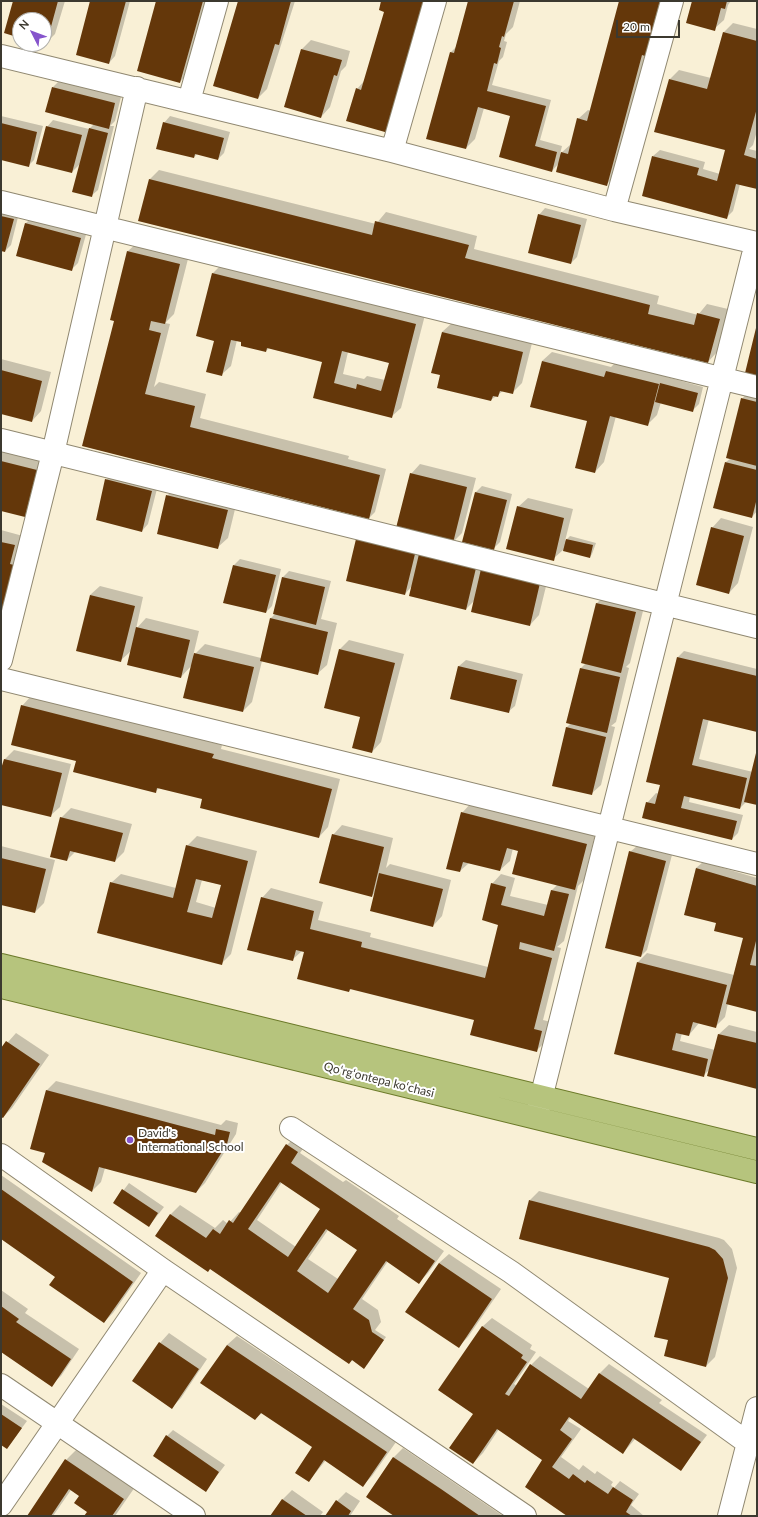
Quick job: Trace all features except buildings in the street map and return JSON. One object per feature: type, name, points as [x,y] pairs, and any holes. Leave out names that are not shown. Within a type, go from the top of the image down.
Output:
[{"type":"main road","name":"Qoʻrgʻontepa koʻchasi","points":[[1,965],[757,1149]]},
{"type":"main road","name":"Qoʻrgʻontepa koʻchasi","points":[[1,987],[757,1172]]},
{"type":"street","points":[[189,101],[217,1]]},
{"type":"street","points":[[392,151],[435,1]]},
{"type":"street","points":[[614,210],[672,1]]},
{"type":"street","points":[[1,56],[392,151],[614,210],[756,243],[536,1118]]},
{"type":"street","points":[[1,660],[53,453],[137,88]]},
{"type":"street","points":[[1,202],[757,387]]},
{"type":"street","points":[[1,440],[757,627]]},
{"type":"street","points":[[1,679],[757,864]]},
{"type":"street","points":[[291,1128],[511,1272],[748,1443]]},
{"type":"street","points":[[1,1155],[163,1270],[525,1516]]},
{"type":"street","points":[[1,1505],[163,1270]]},
{"type":"street","points":[[1,1385],[194,1516]]},
{"type":"street","points":[[729,1516],[757,1408]]},
{"type":"place","name":"David's International School","points":[[130,1140]]}]
